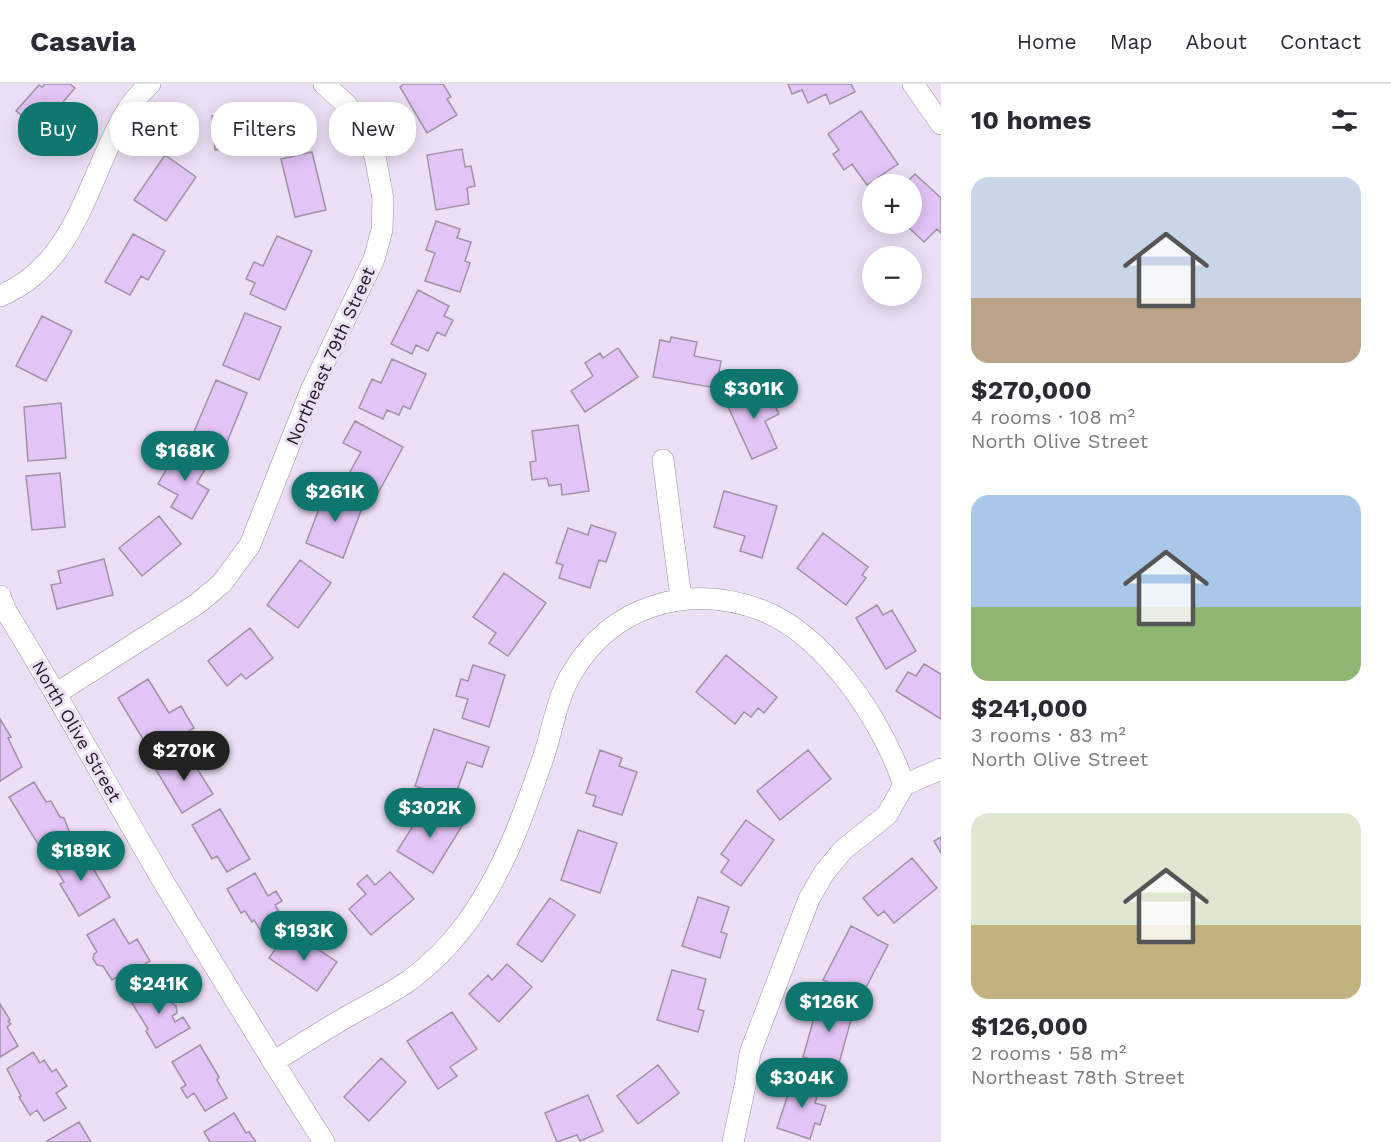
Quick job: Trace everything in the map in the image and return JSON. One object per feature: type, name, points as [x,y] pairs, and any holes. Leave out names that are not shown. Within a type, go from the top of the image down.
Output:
[{"type":"street","points":[[0,296],[40,272],[67,238],[122,116],[150,84]]},
{"type":"street","name":"Northeast 79th Street","points":[[57,693],[197,604],[222,583],[250,545],[311,390],[374,259],[382,230],[383,199],[375,156],[366,133],[347,105],[324,84]]},
{"type":"street","points":[[913,84],[941,124]]},
{"type":"street","points":[[663,460],[681,598]]},
{"type":"street","name":"North Olive Street","points":[[0,596],[6,611],[57,693],[166,885],[324,1142]]},
{"type":"street","points":[[273,1062],[409,980],[451,940],[471,916],[509,852],[566,684],[573,670],[591,646],[619,622],[652,607],[681,598],[720,599],[778,616],[802,634],[851,687],[875,721],[896,760],[904,785]]},
{"type":"street","points":[[733,1142],[750,1053],[809,899],[824,873],[843,850],[887,815],[904,785],[941,769]]},
{"type":"building","points":[[45,84],[70,84],[75,88],[63,102],[24,102],[39,85],[42,87]]},
{"type":"building","points":[[404,84],[443,84],[451,97],[447,99],[457,115],[427,133],[416,114],[416,102],[409,102],[400,87]]},
{"type":"building","points":[[788,84],[851,84],[855,92],[830,104],[826,94],[808,103],[802,90],[792,94]]},
{"type":"building","points":[[861,111],[898,164],[883,174],[862,174],[862,178],[852,164],[844,170],[833,154],[839,150],[828,134]]},
{"type":"building","points":[[462,149],[465,167],[471,166],[475,186],[467,188],[469,204],[436,210],[427,155]]},
{"type":"building","points":[[164,156],[196,177],[166,221],[134,200]]},
{"type":"building","points":[[313,156],[326,210],[295,217],[281,159]]},
{"type":"building","points":[[922,180],[941,198],[941,233],[937,229],[924,242],[916,234],[922,234]]},
{"type":"building","points":[[436,221],[460,229],[457,238],[471,242],[465,261],[470,263],[460,292],[425,281],[435,253],[426,250]]},
{"type":"building","points":[[133,234],[165,251],[148,280],[141,276],[130,295],[105,282]]},
{"type":"building","points":[[277,236],[312,251],[285,310],[250,294],[255,283],[246,279],[254,262],[263,266]]},
{"type":"building","points":[[418,290],[449,306],[444,316],[453,320],[445,336],[437,332],[428,351],[416,345],[412,354],[391,344]]},
{"type":"building","points":[[245,313],[281,327],[259,380],[223,365]]},
{"type":"building","points":[[42,316],[72,331],[46,381],[16,366]]},
{"type":"building","points":[[671,337],[697,342],[694,356],[721,361],[716,388],[653,377],[660,340],[670,342]]},
{"type":"building","points":[[618,348],[638,377],[585,412],[571,391],[593,376],[585,363],[600,353],[603,358]]},
{"type":"building","points":[[392,359],[426,374],[410,409],[403,406],[399,415],[387,410],[383,419],[359,408],[372,379],[381,383]]},
{"type":"building","points":[[216,380],[247,393],[225,447],[193,434]]},
{"type":"building","points":[[758,385],[765,401],[771,398],[779,414],[765,421],[777,448],[752,459],[725,400]]},
{"type":"building","points":[[61,403],[66,458],[28,461],[24,407]]},
{"type":"building","points":[[355,421],[403,447],[377,495],[346,479],[361,452],[343,443]]},
{"type":"building","points":[[578,425],[589,491],[562,495],[561,484],[549,486],[547,478],[532,480],[530,462],[536,461],[532,431]]},
{"type":"building","points":[[179,447],[208,464],[197,483],[209,490],[192,519],[171,507],[178,495],[158,484]]},
{"type":"building","points":[[60,473],[65,527],[32,530],[26,476]]},
{"type":"building","points":[[327,488],[364,503],[343,558],[306,543]]},
{"type":"building","points":[[724,491],[777,506],[762,558],[740,551],[745,536],[714,527]]},
{"type":"building","points":[[159,516],[181,544],[142,576],[119,548]]},
{"type":"building","points":[[591,525],[616,533],[606,562],[599,560],[590,588],[559,578],[563,565],[556,563],[568,528],[588,535]]},
{"type":"building","points":[[823,533],[868,567],[862,575],[866,578],[846,605],[797,568]]},
{"type":"building","points":[[104,559],[113,595],[57,609],[51,585],[61,583],[58,571]]},
{"type":"building","points":[[300,560],[331,583],[298,628],[267,605]]},
{"type":"building","points":[[504,573],[546,603],[508,656],[489,643],[496,633],[473,617]]},
{"type":"building","points":[[877,605],[883,615],[892,610],[916,651],[886,669],[856,618]]},
{"type":"building","points":[[250,628],[273,658],[246,679],[241,674],[227,686],[208,661]]},
{"type":"building","points":[[726,655],[777,697],[764,713],[758,708],[751,717],[744,712],[735,724],[696,692]]},
{"type":"building","points":[[924,664],[941,674],[941,719],[896,691],[908,672],[916,676]]},
{"type":"building","points":[[473,665],[505,675],[489,727],[462,718],[468,699],[456,696],[461,679],[468,681]]},
{"type":"building","points":[[148,679],[169,713],[181,706],[194,728],[152,754],[118,698]]},
{"type":"building","points":[[0,719],[11,737],[8,738],[22,767],[0,781]]},
{"type":"building","points":[[434,729],[489,747],[482,767],[467,762],[454,799],[415,786]]},
{"type":"building","points":[[600,750],[622,758],[619,766],[637,772],[622,815],[593,806],[596,796],[586,793]]},
{"type":"building","points":[[808,750],[831,779],[780,820],[757,791]]},
{"type":"building","points":[[186,751],[213,794],[182,813],[156,770]]},
{"type":"building","points":[[34,782],[46,802],[51,801],[60,817],[64,818],[69,831],[41,849],[9,797]]},
{"type":"building","points":[[427,804],[462,826],[433,873],[397,851]]},
{"type":"building","points":[[220,809],[250,859],[227,872],[217,856],[212,859],[192,825]]},
{"type":"building","points":[[746,820],[774,840],[741,886],[721,872],[729,860],[721,854]]},
{"type":"building","points":[[578,830],[617,843],[600,893],[561,880]]},
{"type":"building","points":[[941,837],[941,853],[934,841]]},
{"type":"building","points":[[81,848],[110,897],[79,916],[60,884],[64,882],[53,865]]},
{"type":"building","points":[[912,858],[937,888],[894,923],[884,911],[878,916],[863,898]]},
{"type":"building","points":[[390,872],[414,899],[371,935],[349,909],[366,894],[357,884],[367,875],[375,885]]},
{"type":"building","points":[[255,873],[268,896],[276,891],[282,901],[275,905],[286,923],[264,936],[245,911],[241,913],[227,889]]},
{"type":"building","points":[[698,897],[729,907],[721,932],[727,934],[720,958],[682,946]]},
{"type":"building","points":[[550,898],[575,915],[542,962],[517,944]]},
{"type":"building","points":[[114,919],[129,944],[137,939],[150,961],[124,977],[122,974],[112,980],[103,966],[97,965],[93,959],[97,952],[87,935]]},
{"type":"building","points":[[851,926],[888,945],[860,999],[823,980]]},
{"type":"building","points":[[285,936],[300,945],[304,940],[337,962],[317,991],[269,958]]},
{"type":"building","points":[[507,964],[532,987],[499,1022],[469,994],[488,975],[492,980]]},
{"type":"building","points":[[672,970],[706,979],[698,1009],[704,1011],[698,1032],[657,1020]]},
{"type":"building","points":[[160,982],[171,1002],[176,1006],[177,1013],[172,1016],[175,1022],[183,1017],[190,1028],[156,1048],[146,1031],[148,1029],[130,1000]]},
{"type":"building","points":[[819,1000],[854,1009],[838,1067],[803,1057]]},
{"type":"building","points":[[0,1004],[10,1020],[8,1021],[11,1024],[7,1027],[18,1046],[0,1057]]},
{"type":"building","points":[[452,1012],[477,1049],[450,1067],[457,1076],[438,1089],[407,1041]]},
{"type":"building","points":[[200,1045],[219,1077],[217,1080],[227,1098],[205,1111],[194,1093],[187,1098],[181,1088],[186,1085],[172,1062]]},
{"type":"building","points":[[33,1052],[40,1063],[44,1060],[52,1072],[56,1069],[67,1086],[56,1093],[66,1108],[44,1121],[37,1110],[30,1115],[7,1069]]},
{"type":"building","points":[[381,1058],[406,1082],[369,1121],[344,1097]]},
{"type":"building","points":[[658,1065],[679,1093],[638,1124],[617,1096]]},
{"type":"building","points":[[794,1076],[821,1085],[815,1103],[826,1106],[820,1125],[815,1123],[810,1139],[777,1128]]},
{"type":"building","points":[[588,1095],[603,1131],[580,1141],[577,1135],[557,1142],[545,1113]]},
{"type":"building","points":[[234,1113],[246,1133],[249,1132],[256,1142],[210,1142],[204,1132]]},
{"type":"building","points":[[79,1122],[91,1142],[47,1142],[47,1141]]}]
